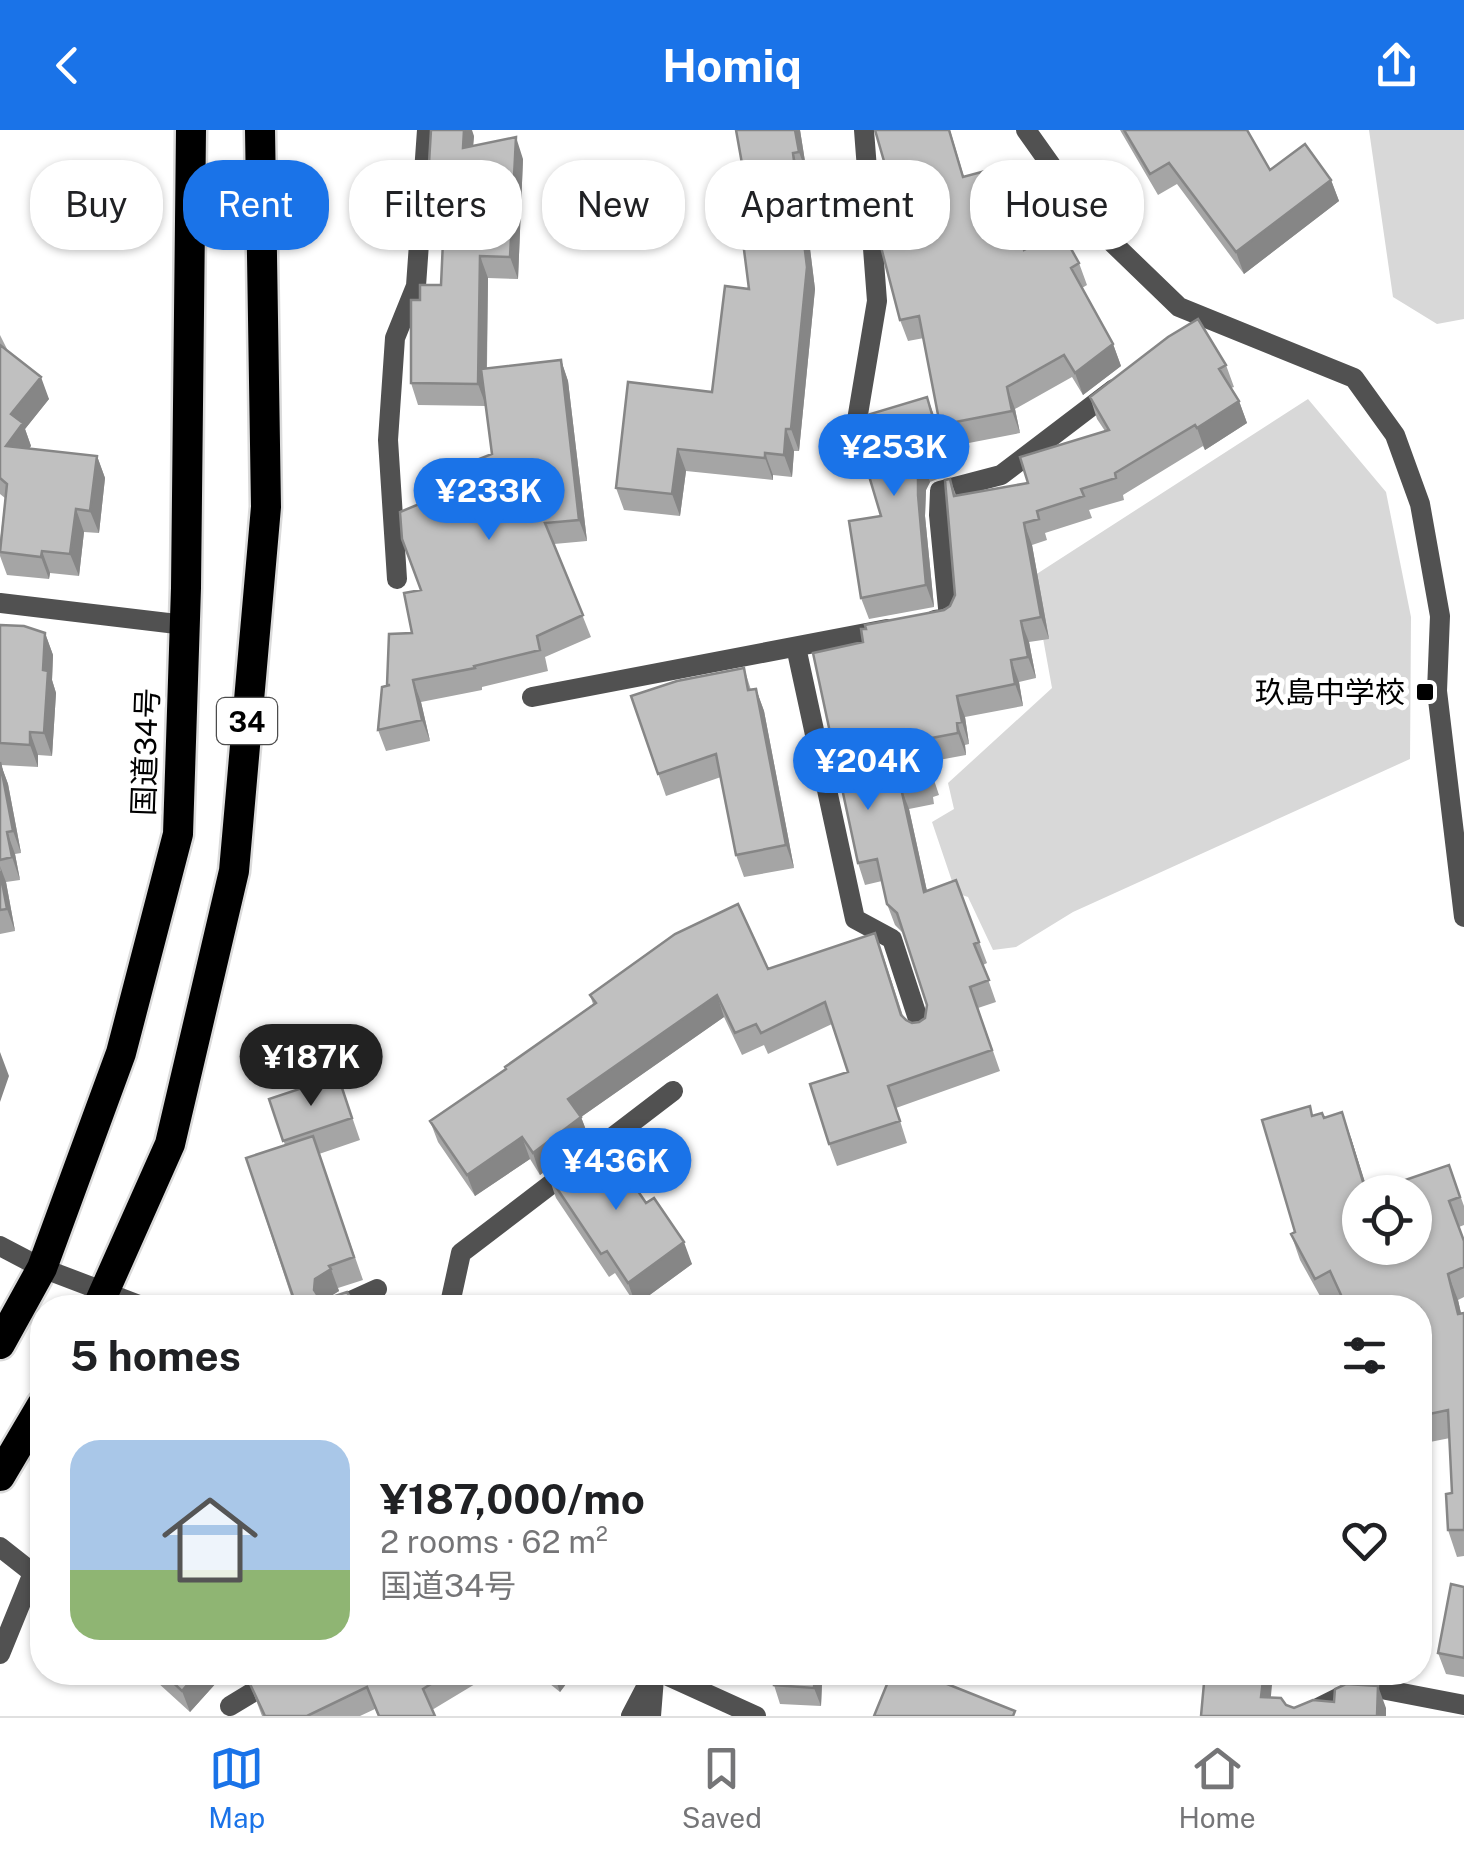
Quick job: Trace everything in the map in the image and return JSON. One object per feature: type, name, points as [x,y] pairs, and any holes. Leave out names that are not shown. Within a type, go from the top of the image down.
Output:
[{"type":"highway","name":"国道34号","points":[[0,1344],[42,1268],[121,1053],[178,834],[185,625],[191,130]]},
{"type":"highway","name":"34","points":[[104,1295],[170,1144],[234,872],[266,507],[260,130]]},
{"type":"highway","points":[[0,1476],[30,1426]]},
{"type":"street","points":[[397,579],[389,423],[395,338],[416,286],[427,130]]},
{"type":"street","points":[[853,444],[877,300],[864,130]]},
{"type":"street","points":[[1026,130],[1092,223],[1199,324],[1354,378],[1395,436],[1420,504],[1440,616],[1437,692],[1464,917]]},
{"type":"street","points":[[532,697],[948,618],[940,491],[1001,475],[1128,378]]},
{"type":"street","points":[[0,603],[185,625]]},
{"type":"street","points":[[796,646],[855,919],[892,939],[922,1032]]},
{"type":"street","points":[[452,1295],[461,1253],[672,1092]]},
{"type":"street","points":[[0,1246],[94,1295]]},
{"type":"street","points":[[366,1295],[378,1290]]},
{"type":"street","points":[[0,1548],[30,1566]]},
{"type":"street","points":[[0,1654],[30,1588]]},
{"type":"street","points":[[230,1706],[265,1685]]},
{"type":"street","points":[[630,1716],[648,1685]]},
{"type":"street","points":[[651,1716],[655,1685]]},
{"type":"street","points":[[686,1685],[756,1716]]},
{"type":"street","points":[[1302,1716],[1350,1692],[1376,1688],[1464,1705]]},
{"type":"shaded area","points":[[1369,130],[1464,130],[1464,319],[1437,324],[1393,297]]},
{"type":"shaded area","points":[[1308,399],[1386,492],[1411,617],[1410,759],[1073,912],[1016,947],[993,950],[968,897],[956,893],[932,822],[954,809],[948,783],[1052,688],[1032,577]]},
{"type":"building","points":[[431,130],[464,130],[463,148],[516,137],[515,160],[429,160]]},
{"type":"building","points":[[736,130],[795,130],[799,152],[793,153],[794,160],[741,160]]},
{"type":"building","points":[[875,130],[949,130],[963,177],[970,175],[970,250],[1072,250],[1079,263],[1071,268],[1113,344],[1075,373],[1064,355],[1007,387],[1012,411],[940,425],[919,316],[900,320],[882,250],[950,250],[950,160],[884,160]]},
{"type":"building","points":[[1124,130],[1247,130],[1270,170],[1305,144],[1331,180],[1236,252],[1169,163],[1150,174]]},
{"type":"building","points":[[443,250],[510,250],[510,257],[480,256],[478,384],[411,383],[411,300],[420,300],[420,285],[441,285]]},
{"type":"building","points":[[744,250],[805,250],[807,267],[791,429],[786,429],[784,455],[765,453],[765,458],[678,449],[672,494],[616,488],[628,382],[712,392],[725,286],[749,289]]},
{"type":"building","points":[[1198,319],[1226,365],[1219,369],[1239,401],[1115,473],[1116,478],[1081,489],[1084,496],[1037,511],[1039,519],[1024,523],[1041,617],[1021,621],[1028,657],[1011,660],[1015,684],[957,696],[962,722],[957,723],[958,733],[921,740],[931,774],[925,776],[926,783],[901,788],[924,892],[956,880],[979,942],[974,944],[989,980],[970,987],[992,1050],[888,1086],[900,1121],[829,1144],[810,1084],[848,1072],[825,1002],[761,1033],[756,1024],[735,1033],[717,995],[568,1099],[581,1117],[533,1153],[522,1137],[467,1175],[430,1121],[596,1003],[590,995],[675,934],[738,904],[768,969],[875,933],[901,1015],[912,1023],[925,1018],[927,1005],[897,913],[887,904],[877,859],[858,863],[813,653],[863,642],[861,629],[866,629],[865,625],[950,606],[955,595],[945,480],[950,479],[954,496],[1028,483],[1020,457],[1109,430],[1090,397]]},
{"type":"building","points":[[0,345],[41,377],[11,414],[23,423],[6,446],[97,456],[90,511],[76,509],[70,554],[42,551],[41,557],[0,552],[7,484],[0,478]]},
{"type":"building","points":[[561,360],[579,520],[545,523],[583,615],[537,636],[540,650],[413,680],[422,720],[378,730],[382,687],[390,685],[389,634],[412,633],[404,593],[421,590],[402,539],[400,512],[429,500],[426,493],[435,489],[431,478],[492,454],[481,369]]},
{"type":"building","points":[[927,397],[943,453],[922,460],[918,469],[926,585],[861,598],[849,521],[881,516],[858,439],[872,435],[867,415]]},
{"type":"building","points":[[0,625],[24,626],[45,633],[43,670],[48,671],[44,733],[30,732],[30,745],[0,743]]},
{"type":"building","points":[[744,668],[748,690],[756,689],[786,845],[736,855],[716,754],[658,774],[631,696],[677,681]]},
{"type":"building","points":[[0,762],[13,831],[7,832],[12,857],[0,860]]},
{"type":"building","points":[[0,871],[7,909],[0,910]]},
{"type":"building","points":[[338,1076],[352,1118],[283,1141],[269,1099]]},
{"type":"building","points":[[1310,1106],[1312,1116],[1322,1113],[1324,1118],[1342,1112],[1361,1175],[1342,1175],[1342,1265],[1432,1265],[1432,1175],[1420,1175],[1449,1165],[1460,1197],[1449,1201],[1464,1241],[1464,1267],[1448,1274],[1458,1314],[1464,1313],[1464,1530],[1448,1530],[1446,1494],[1452,1493],[1448,1410],[1432,1413],[1432,1295],[1341,1295],[1330,1271],[1315,1279],[1291,1234],[1295,1232],[1262,1120]]},
{"type":"building","points":[[313,1136],[354,1257],[329,1266],[331,1269],[315,1279],[317,1295],[293,1295],[246,1158]]},
{"type":"building","points":[[605,1152],[611,1160],[615,1157],[646,1203],[654,1198],[684,1242],[628,1283],[607,1251],[601,1254],[548,1175],[577,1153],[580,1160]]},
{"type":"building","points":[[1451,1584],[1464,1587],[1464,1658],[1438,1653]]},
{"type":"building","points":[[250,1685],[429,1685],[423,1689],[435,1716],[379,1716],[367,1687],[307,1716],[265,1716]]},
{"type":"building","points":[[887,1685],[950,1685],[1015,1711],[1013,1716],[874,1716]]},
{"type":"building","points":[[1204,1685],[1262,1685],[1261,1697],[1281,1698],[1294,1708],[1313,1700],[1334,1702],[1335,1689],[1344,1685],[1378,1686],[1377,1716],[1201,1716]]},
{"type":"place","name":"玖島中学校","points":[[1425,692]]}]
